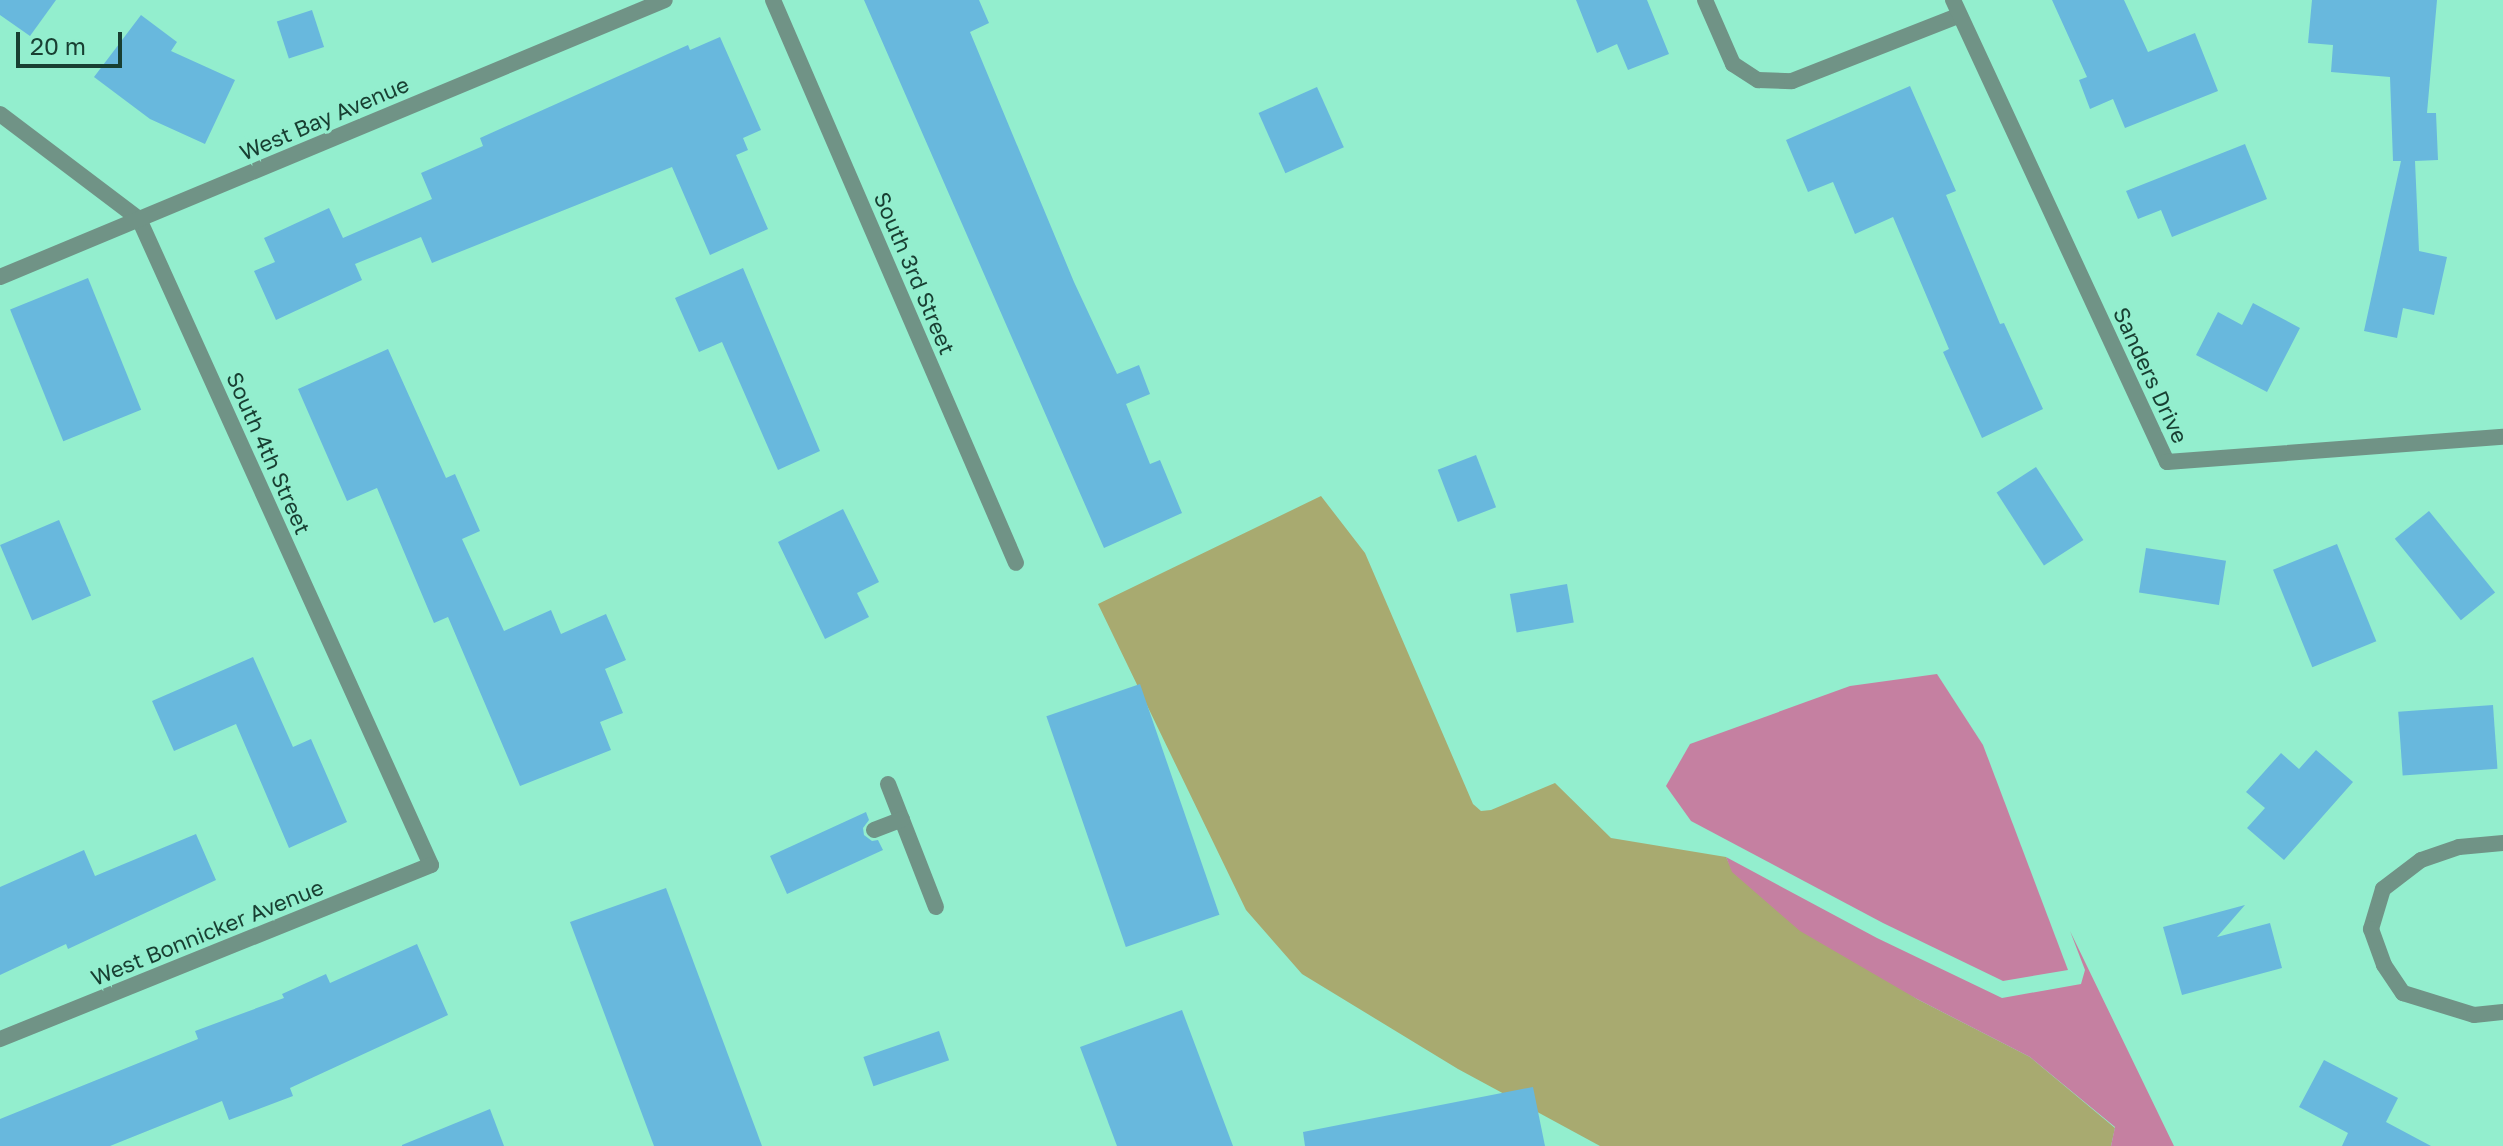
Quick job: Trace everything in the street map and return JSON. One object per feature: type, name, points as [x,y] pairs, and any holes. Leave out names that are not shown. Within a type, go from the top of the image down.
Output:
[{"type":"street","name":"West Bay Avenue","points":[[0,277],[665,0]]},
{"type":"street","name":"South 3rd Street","points":[[773,0],[1016,563]]},
{"type":"street","points":[[1705,0],[1733,64],[1758,80],[1792,81],[1956,7]]},
{"type":"street","name":"Sanders Drive","points":[[1956,7],[2167,462],[2503,437]]},
{"type":"street","name":"South 4th Street","points":[[0,114],[139,219],[431,865]]},
{"type":"street","points":[[888,784],[936,907]]},
{"type":"street","points":[[874,830],[902,819]]},
{"type":"street","points":[[2503,843],[2459,847],[2421,860],[2383,889],[2371,929],[2384,965],[2403,993],[2474,1015],[2503,1012]]},
{"type":"street","name":"West Bonnicker Avenue","points":[[0,1039],[431,865]]},
{"type":"green space","points":[[1321,496],[1365,553],[1473,804],[1481,811],[1491,810],[1555,783],[1611,838],[1726,857],[1733,872],[1917,999],[2030,1057],[2115,1128],[2111,1146],[1600,1146],[1458,1069],[1302,974],[1246,910],[1098,604]]},
{"type":"shaded area","points":[[1937,674],[1983,745],[2068,970],[2003,981],[1883,923],[1691,821],[1666,786],[1690,744],[1850,686]]},
{"type":"shaded area","points":[[1726,857],[1877,938],[2002,998],[2081,984],[2085,970],[2070,931],[2174,1146],[2111,1146],[2115,1127],[2030,1057],[1917,999],[1800,931],[1732,872]]},
{"type":"building","points":[[0,0],[56,0],[30,36],[0,15]]},
{"type":"building","points":[[864,0],[979,0],[989,23],[970,32],[1074,282],[1117,374],[1139,365],[1150,394],[1126,404],[1150,464],[1160,460],[1182,513],[1104,548]]},
{"type":"building","points":[[1576,0],[1647,0],[1669,54],[1628,70],[1617,44],[1597,53]]},
{"type":"building","points":[[2052,0],[2124,0],[2148,52],[2195,33],[2218,91],[2125,128],[2113,99],[2090,109],[2079,80],[2087,77]]},
{"type":"building","points":[[2312,0],[2437,0],[2427,113],[2436,113],[2438,160],[2415,161],[2419,251],[2447,257],[2434,315],[2403,308],[2397,338],[2364,331],[2401,161],[2393,161],[2390,77],[2331,72],[2333,45],[2308,43]]},
{"type":"building","points":[[312,10],[324,47],[289,59],[277,21]]},
{"type":"building","points":[[141,15],[177,42],[171,51],[235,80],[205,144],[150,119],[94,77]]},
{"type":"building","points":[[720,37],[761,130],[743,138],[748,150],[736,155],[768,229],[710,255],[672,167],[432,263],[421,237],[355,264],[362,280],[276,320],[254,271],[275,262],[264,238],[329,208],[343,238],[432,199],[421,173],[483,146],[480,138],[688,45],[690,50]]},
{"type":"building","points":[[1910,86],[1956,191],[1946,195],[2000,324],[2004,323],[2043,409],[1982,438],[1943,352],[1949,349],[1893,217],[1855,234],[1833,182],[1808,192],[1786,140]]},
{"type":"building","points":[[1317,87],[1344,147],[1285,173],[1259,113]]},
{"type":"building","points":[[2245,144],[2267,199],[2172,237],[2161,210],[2138,219],[2126,191]]},
{"type":"building","points":[[743,268],[820,451],[778,470],[722,342],[699,352],[675,298]]},
{"type":"building","points":[[88,278],[141,410],[63,441],[10,309]]},
{"type":"building","points":[[2253,303],[2300,328],[2267,392],[2196,355],[2218,312],[2242,325]]},
{"type":"building","points":[[388,349],[446,478],[455,474],[480,531],[462,539],[504,631],[551,610],[561,634],[606,614],[626,660],[605,669],[623,713],[600,722],[611,750],[520,786],[448,617],[434,623],[377,488],[347,501],[298,389]]},
{"type":"building","points":[[1476,455],[1496,507],[1458,522],[1438,470]]},
{"type":"building","points":[[2036,467],[2083,540],[2044,566],[1997,493]]},
{"type":"building","points":[[843,509],[879,582],[857,593],[869,617],[825,639],[778,542]]},
{"type":"building","points":[[2429,511],[2495,593],[2461,620],[2395,539]]},
{"type":"building","points":[[59,520],[91,595],[32,620],[0,545]]},
{"type":"building","points":[[2337,544],[2376,641],[2312,667],[2273,570]]},
{"type":"building","points":[[2146,548],[2226,561],[2219,605],[2139,592]]},
{"type":"building","points":[[1567,584],[1574,622],[1517,632],[1510,594]]},
{"type":"building","points":[[253,657],[293,747],[311,739],[347,822],[289,848],[236,724],[174,751],[152,701]]},
{"type":"building","points":[[1140,684],[1219,915],[1126,947],[1046,716]]},
{"type":"building","points":[[2493,705],[2497,769],[2403,775],[2398,712]]},
{"type":"building","points":[[2316,750],[2353,782],[2284,860],[2247,828],[2265,808],[2246,792],[2281,753],[2299,769]]},
{"type":"building","points":[[866,812],[869,820],[863,828],[864,835],[872,841],[878,840],[883,850],[787,894],[770,856]]},
{"type":"building","points":[[196,834],[216,880],[68,949],[66,944],[0,975],[0,887],[84,850],[95,876]]},
{"type":"building","points":[[666,888],[762,1146],[654,1146],[570,922]]},
{"type":"building","points":[[2245,905],[2217,937],[2270,923],[2282,968],[2182,995],[2163,927]]},
{"type":"building","points":[[417,944],[448,1015],[290,1088],[293,1096],[229,1120],[222,1101],[110,1146],[0,1146],[0,1119],[198,1039],[195,1031],[284,998],[282,994],[326,974],[330,983]]},
{"type":"building","points":[[1182,1010],[1233,1146],[1117,1146],[1080,1047]]},
{"type":"building","points":[[939,1031],[949,1060],[873,1086],[863,1057]]},
{"type":"building","points":[[2324,1060],[2398,1098],[2386,1122],[2431,1146],[2342,1146],[2348,1133],[2299,1107]]},
{"type":"building","points":[[1533,1087],[1545,1146],[1305,1146],[1303,1132]]},
{"type":"building","points":[[490,1109],[504,1146],[402,1146],[402,1145]]}]
